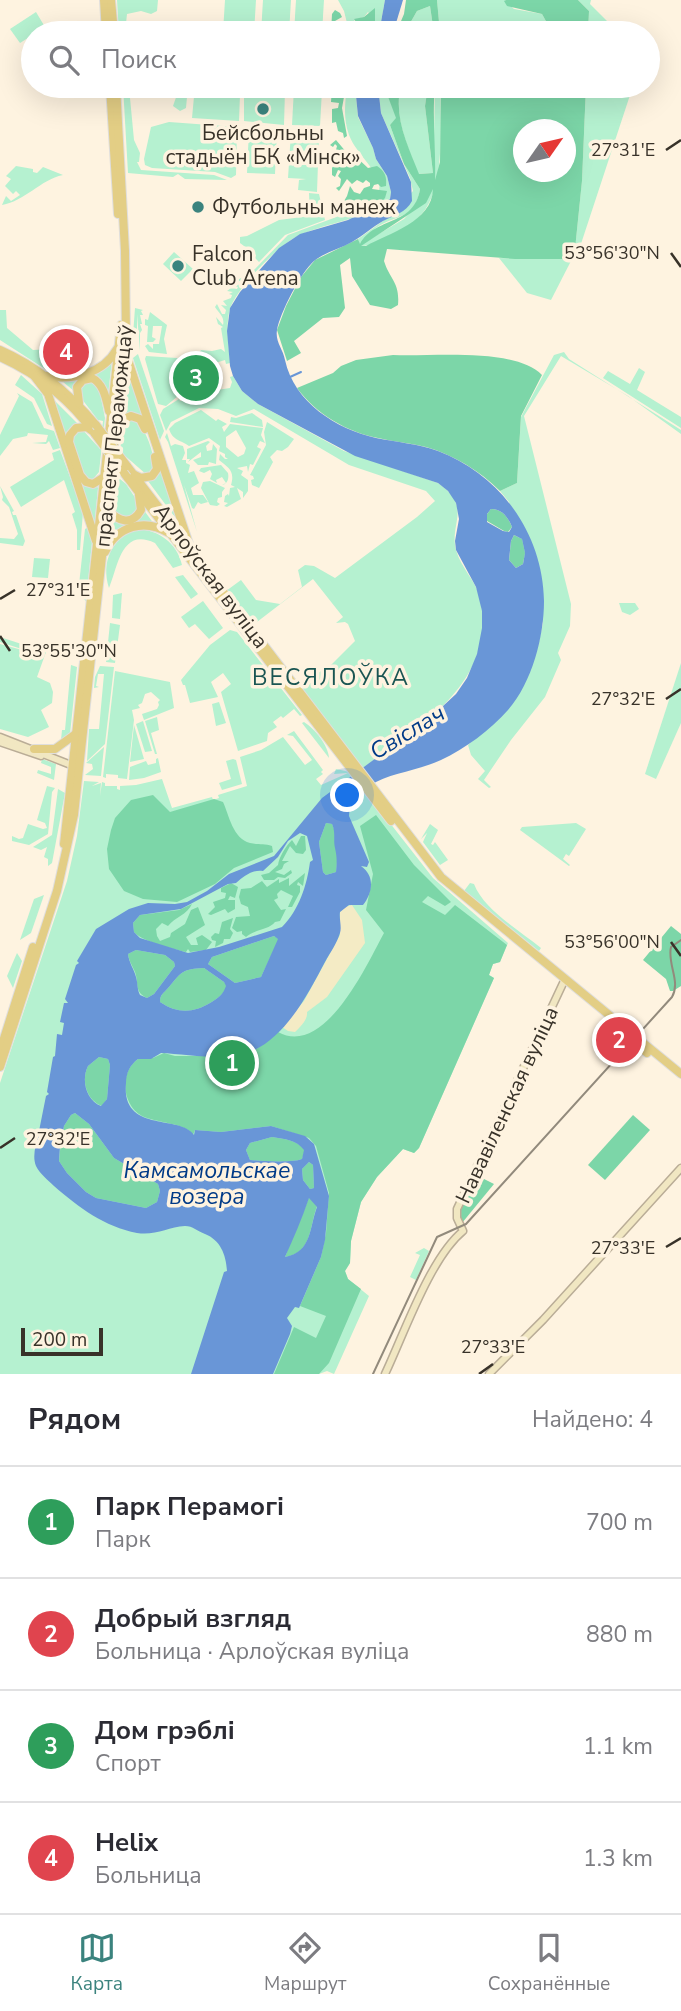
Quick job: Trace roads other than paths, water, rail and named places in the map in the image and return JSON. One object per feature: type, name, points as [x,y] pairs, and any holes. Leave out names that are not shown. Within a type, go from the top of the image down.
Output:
[{"type":"main road","points":[[104,0],[105,21]]},
{"type":"main road","points":[[111,0],[113,21]]},
{"type":"main road","name":"праспект Пераможцаў","points":[[0,1067],[57,891],[71,833],[77,733],[111,416],[122,347],[120,253],[111,98]]},
{"type":"main road","name":"праспект Пераможцаў","points":[[0,1051],[57,874],[65,837],[108,510],[117,427],[125,251],[117,98]]},
{"type":"main road","points":[[45,376],[71,377],[90,372],[110,360],[122,347],[191,550]]},
{"type":"main road","name":"Арлоўская вуліца","points":[[0,350],[45,376],[82,409],[94,430],[191,550],[220,593]]},
{"type":"main road","name":"Арлоўская вуліца","points":[[0,357],[35,377],[68,402],[127,466],[136,489],[220,593],[450,892],[681,1074]]},
{"type":"main road","points":[[35,377],[48,394],[97,545]]},
{"type":"main road","points":[[82,409],[77,397],[77,387],[83,380],[92,378],[103,388],[111,416]]},
{"type":"main road","points":[[117,427],[131,416],[140,419],[156,460],[157,469],[152,477],[146,479],[130,475]]},
{"type":"main road","points":[[94,430],[87,427],[76,428],[70,435],[69,442],[80,475],[86,482],[93,484],[104,477]]},
{"type":"main road","points":[[108,510],[120,520],[135,518],[142,505],[136,489]]},
{"type":"main road","points":[[102,558],[113,539],[132,526],[153,526],[174,537]]},
{"type":"main road","points":[[34,749],[55,749],[77,733]]},
{"type":"main road","points":[[0,740],[75,767]]},
{"type":"main road","points":[[0,740],[34,749],[75,767]]},
{"type":"main road","name":"Нававіленская вуліца","points":[[385,1374],[429,1279],[461,1231],[456,1216],[457,1209],[564,982]]},
{"type":"main road","name":"Арлоўская вуліца","points":[[617,1025],[681,1081]]},
{"type":"main road","points":[[489,1374],[681,1168]]},
{"type":"water","points":[[385,0],[403,0],[397,21],[381,21]]},
{"type":"water","name":"Камсамольскае возера","points":[[356,98],[379,98],[381,113],[411,182],[412,201],[403,211],[379,223],[356,240],[318,258],[309,266],[297,283],[279,323],[278,342],[297,389],[307,401],[332,420],[361,434],[438,451],[481,475],[499,491],[527,530],[536,553],[542,576],[544,601],[542,629],[524,686],[508,710],[493,725],[450,756],[376,782],[350,801],[349,816],[369,862],[367,867],[361,866],[369,874],[369,895],[363,905],[349,905],[340,912],[341,931],[335,944],[301,1004],[281,1030],[256,1050],[241,1055],[213,1057],[161,1053],[151,1059],[138,1059],[129,1070],[126,1079],[127,1099],[133,1110],[142,1116],[177,1125],[194,1135],[195,1130],[221,1132],[271,1126],[305,1136],[314,1144],[329,1196],[321,1257],[299,1308],[295,1307],[287,1318],[292,1326],[290,1334],[273,1374],[191,1374],[224,1272],[227,1271],[224,1253],[218,1244],[188,1226],[144,1234],[114,1226],[92,1215],[63,1194],[42,1174],[35,1162],[35,1147],[41,1133],[39,1131],[46,1096],[49,1094],[47,1092],[57,1034],[62,1035],[64,1023],[60,1022],[64,1003],[68,1003],[65,999],[79,963],[77,961],[96,929],[129,909],[148,903],[187,902],[229,874],[274,856],[322,798],[430,718],[456,694],[467,678],[477,654],[482,611],[476,587],[456,550],[459,519],[456,503],[448,491],[438,483],[355,456],[258,404],[242,391],[230,366],[227,331],[230,308],[240,292],[279,248],[300,234],[348,220],[390,199],[387,176],[376,159],[358,116]],"holes":[[[491,509],[504,514],[512,527],[509,532],[487,522],[487,514]],[[514,535],[522,539],[525,553],[523,564],[516,568],[509,560],[511,541]],[[326,823],[332,824],[333,827],[337,862],[336,872],[326,875],[323,872],[319,842]],[[300,833],[307,836],[313,860],[310,862],[298,905],[282,927],[219,947],[188,953],[140,938],[134,932],[133,923],[140,915],[181,909],[228,884],[236,883],[252,872],[263,871],[278,857],[288,841]],[[274,936],[278,939],[261,977],[235,983],[208,964],[212,957]],[[136,950],[165,955],[175,966],[154,994],[147,998],[138,991],[128,954]],[[204,968],[226,986],[218,998],[191,1010],[173,1009],[160,1002],[162,994],[183,972]],[[99,1057],[108,1059],[110,1065],[107,1099],[101,1106],[88,1094],[86,1071]],[[75,1113],[89,1124],[114,1158],[158,1184],[160,1191],[157,1202],[146,1208],[96,1198],[86,1192],[59,1161],[64,1126]],[[272,1137],[294,1142],[304,1150],[302,1159],[250,1160],[246,1150],[250,1143]],[[309,1162],[313,1165],[314,1188],[310,1189],[303,1180],[302,1169]],[[309,1198],[317,1207],[308,1238],[300,1250],[285,1257]]]},
{"type":"waterway","points":[[290,377],[301,372]]},
{"type":"tram line","points":[[373,1374],[437,1237],[466,1224],[672,997],[675,979],[670,953],[671,947],[681,940]]},
{"type":"place","name":"Бейсбольны стадыён БК «Мінск»","points":[[263,109]]},
{"type":"place","name":"Футбольны манеж","points":[[198,207]]},
{"type":"place","name":"Falcon Club Arena","points":[[178,266]]},
{"type":"place","name":"Helix","points":[[66,352]]},
{"type":"place","name":"Дом грэблі","points":[[196,378]]},
{"type":"place","name":"Добрый взгляд","points":[[619,1040]]},
{"type":"place","name":"Парк Перамогі","points":[[232,1063]]},
{"type":"district","name":"ВЕСЯЛОЎКА","points":[[331,677]]},
{"type":"water label","name":"Свіслач","points":[[407,732]]}]
